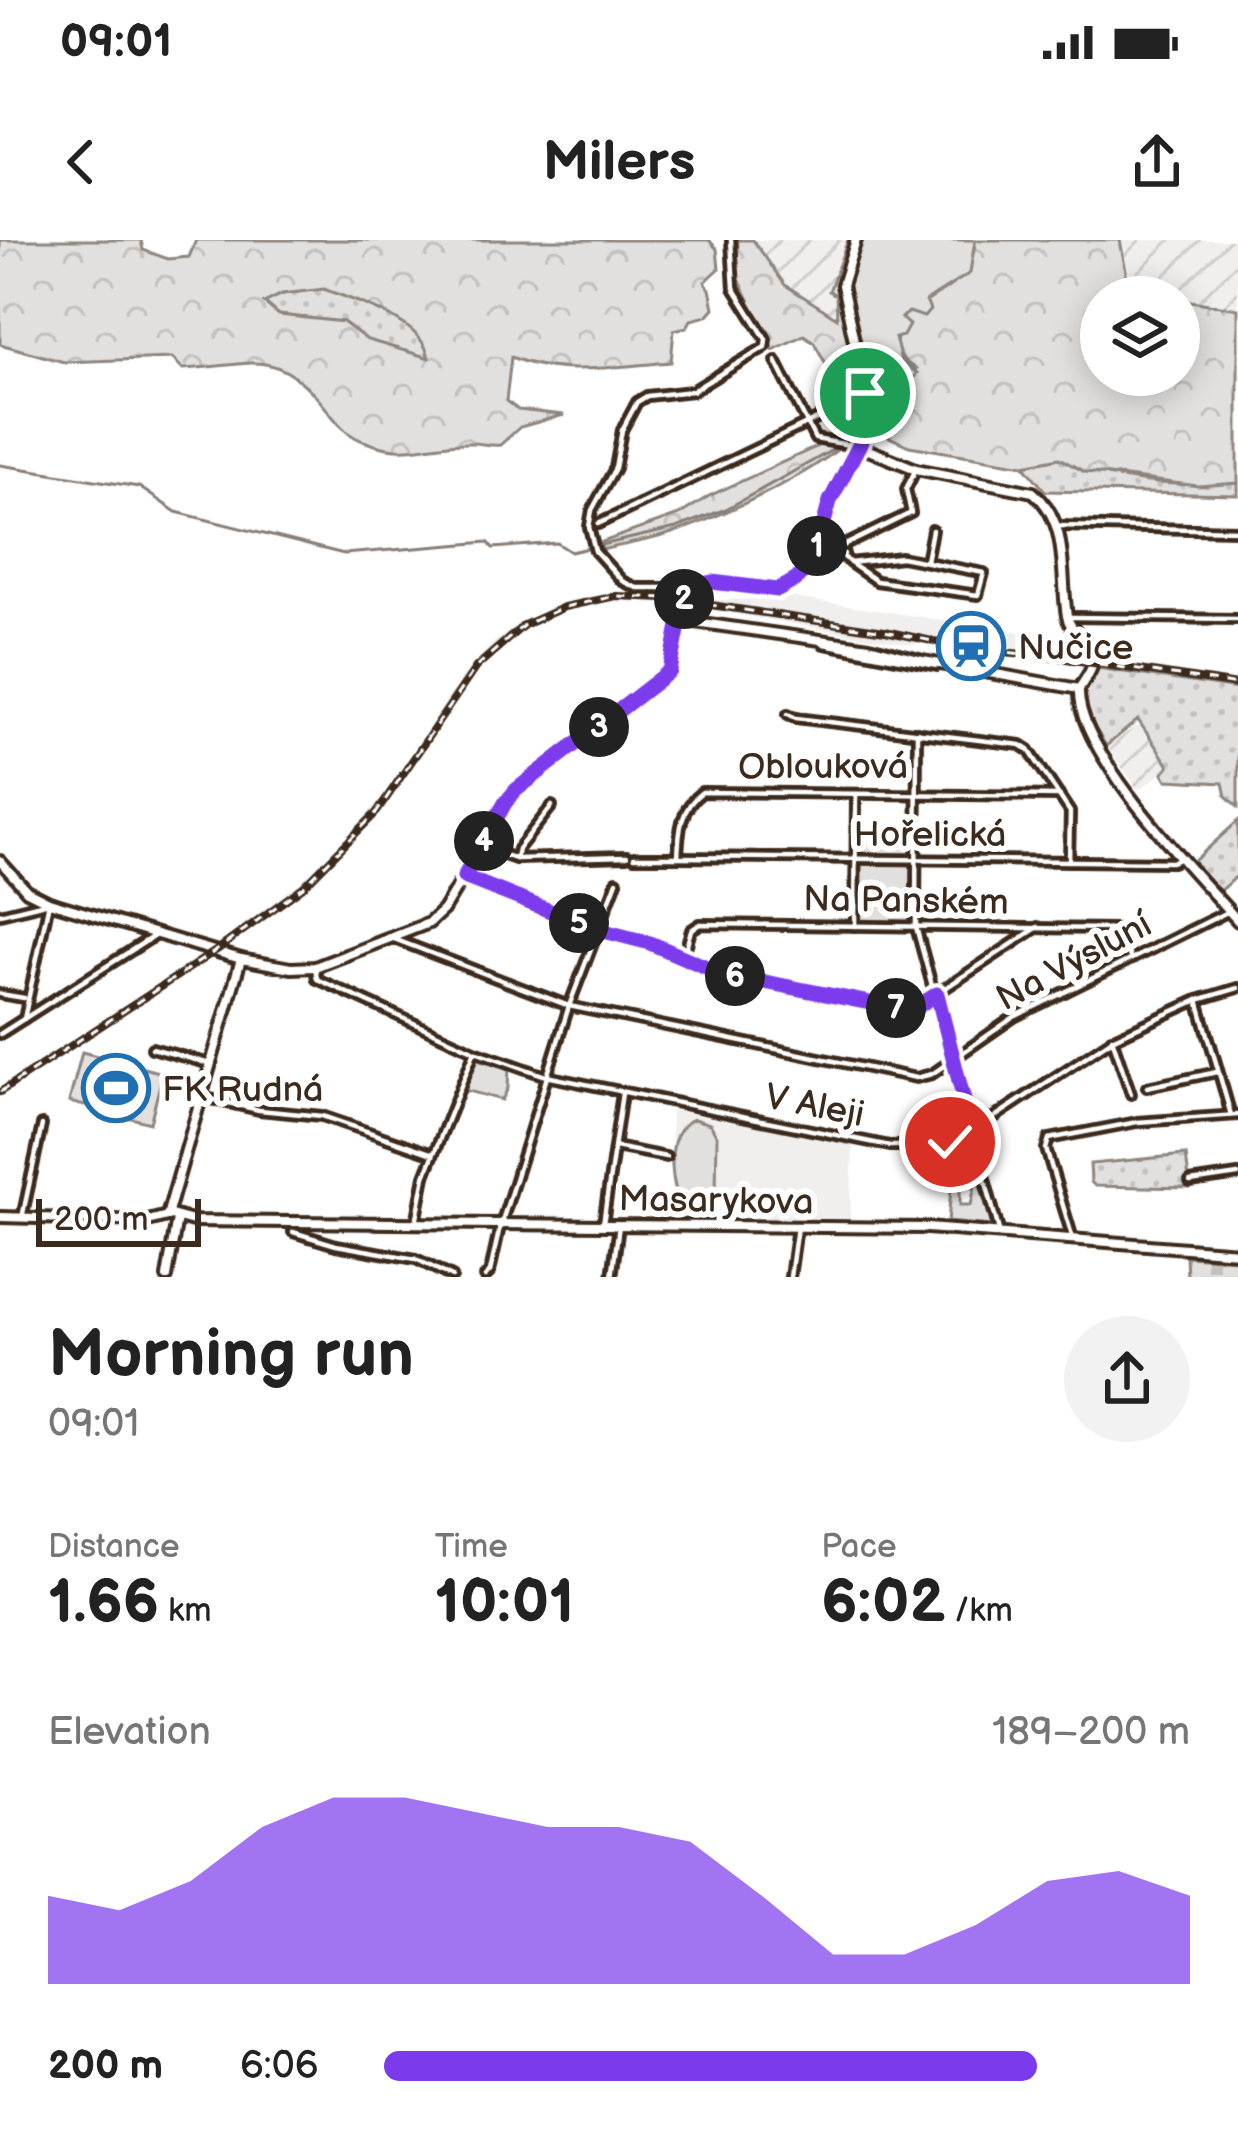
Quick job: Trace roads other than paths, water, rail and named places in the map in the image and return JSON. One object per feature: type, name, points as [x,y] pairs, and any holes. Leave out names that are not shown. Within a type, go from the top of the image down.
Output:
[{"type":"main road","points":[[0,861],[27,891],[49,902],[241,959],[291,968],[315,967],[429,923],[443,910],[516,790],[664,679],[674,662],[686,593],[701,581],[768,590],[788,586],[815,555],[830,501],[861,447],[868,424],[842,285],[856,240]]},
{"type":"main road","points":[[861,447],[916,469],[1034,492],[1045,504],[1066,575],[1067,618],[1093,656],[1079,688],[1080,708],[1095,742],[1182,858],[1238,921]]},
{"type":"main road","points":[[681,620],[823,640],[1079,688]]},
{"type":"main road","points":[[167,1277],[174,1203],[241,959]]},
{"type":"main road","points":[[0,1217],[171,1223]]},
{"type":"main road","name":"Masarykova","points":[[171,1223],[796,1227],[1000,1234],[1238,1252]]},
{"type":"street","points":[[686,593],[638,588],[622,581],[596,551],[590,519],[615,468],[622,430],[637,402],[647,396],[692,391],[765,346],[766,339],[734,288],[731,240]]},
{"type":"street","points":[[776,361],[815,439],[861,447]]},
{"type":"street","points":[[598,524],[840,408]]},
{"type":"street","points":[[825,562],[911,513],[906,489],[916,469]]},
{"type":"street","points":[[1055,526],[1238,530]]},
{"type":"street","points":[[926,561],[932,530]]},
{"type":"street","points":[[820,533],[850,563],[877,581],[978,595],[984,570],[901,557],[850,563]]},
{"type":"street","points":[[1067,618],[1238,619]]},
{"type":"street","points":[[788,714],[1021,745],[1070,812],[1069,861]]},
{"type":"street","points":[[917,732],[916,928],[1000,1234]]},
{"type":"street","name":"Oblouková","points":[[678,857],[679,826],[702,792],[1060,796]]},
{"type":"street","points":[[855,926],[856,792]]},
{"type":"street","points":[[516,859],[518,849],[552,806]]},
{"type":"street","points":[[480,848],[516,859],[678,857]]},
{"type":"street","name":"Hořelická","points":[[678,857],[1172,862],[1182,858]]},
{"type":"street","points":[[464,877],[720,973],[900,1009],[915,1008],[1038,927]]},
{"type":"street","points":[[485,1277],[569,1006],[617,881]]},
{"type":"street","points":[[0,914],[49,902],[24,1019]]},
{"type":"street","name":"Na Výsluní","points":[[394,939],[569,1006],[916,1078],[932,1074],[1014,1017],[1229,911]]},
{"type":"street","name":"Na Panském","points":[[684,956],[691,930],[700,924],[1118,928],[1130,957]]},
{"type":"street","points":[[0,1034],[158,932]]},
{"type":"street","name":"V Aleji","points":[[315,967],[317,979],[475,1051],[546,1076],[890,1146],[929,1146],[972,1132],[1112,1039],[1198,1000],[1238,988]]},
{"type":"street","points":[[0,994],[26,999]]},
{"type":"street","points":[[1072,1239],[1046,1148],[1049,1139],[1137,1122],[1234,1115],[1198,1000]]},
{"type":"street","points":[[1112,1039],[1131,1094]]},
{"type":"street","points":[[152,1048],[211,1065]]},
{"type":"street","points":[[416,1222],[433,1154],[475,1051]]},
{"type":"street","points":[[1147,1087],[1219,1071]]},
{"type":"street","points":[[603,1225],[622,1093]]},
{"type":"street","points":[[202,1097],[338,1122],[433,1154]]},
{"type":"street","points":[[22,1218],[42,1125]]},
{"type":"street","points":[[615,1147],[666,1156]]},
{"type":"street","points":[[1190,1182],[1238,1175]]},
{"type":"street","points":[[306,1221],[306,1235]]},
{"type":"street","points":[[612,1277],[619,1225]]},
{"type":"street","points":[[790,1277],[796,1227]]},
{"type":"street","points":[[293,1232],[416,1259],[452,1277]]},
{"type":"waterway","points":[[0,465],[139,487],[176,512],[344,554],[488,542],[493,548],[557,543],[571,552],[676,528],[726,509],[863,433]]},
{"type":"railway","points":[[0,1092],[217,950],[303,887],[377,812],[476,667],[524,625],[564,607],[616,596],[664,598],[885,631],[965,648],[1238,685]]},
{"type":"place","name":"Nučice","points":[[971,646]]},
{"type":"place","name":"FK Rudná","points":[[116,1088]]}]
